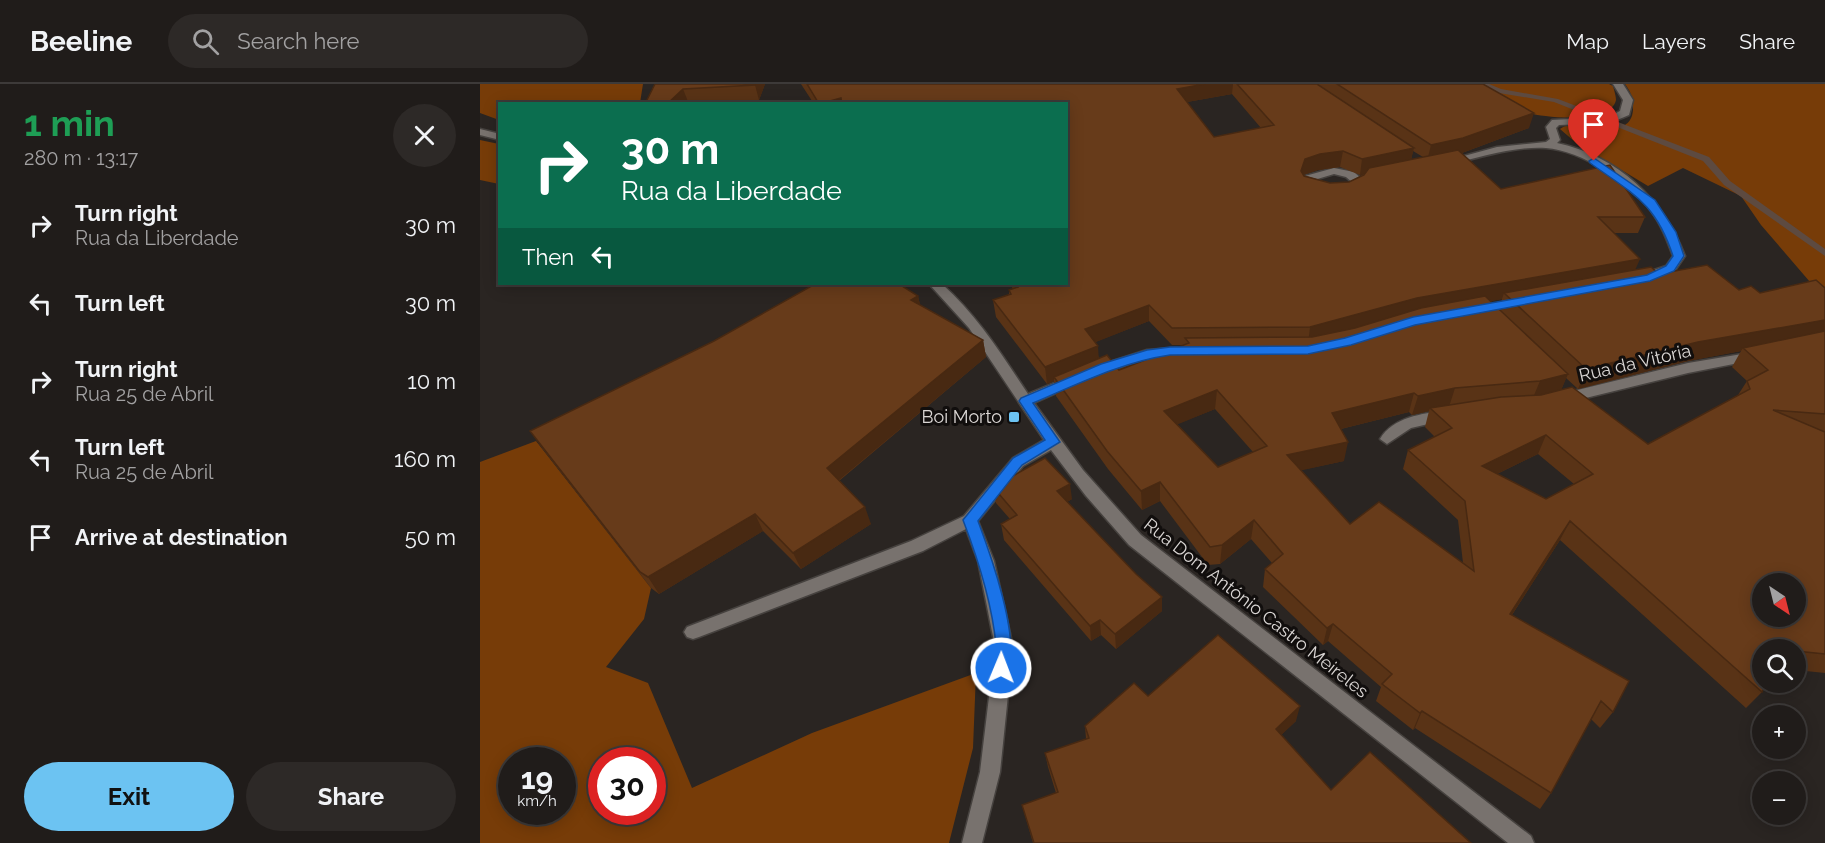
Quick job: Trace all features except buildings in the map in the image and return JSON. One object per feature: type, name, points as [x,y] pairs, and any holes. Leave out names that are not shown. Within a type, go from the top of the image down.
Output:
[{"type":"street","points":[[1550,145],[1555,140],[1551,127],[1556,122],[1610,120],[1625,113],[1628,100],[1618,84]]},
{"type":"street","points":[[480,132],[498,136]]},
{"type":"street","points":[[1434,164],[1530,145],[1550,145],[1576,152],[1594,161],[1635,188],[1651,202],[1671,232],[1679,256],[1670,269],[1650,278],[1628,282]]},
{"type":"street","name":"Rua Dom António Castro Meireles","points":[[936,285],[981,332],[1053,442],[1107,512],[1159,560],[1524,843]]},
{"type":"street","points":[[1025,401],[1106,367],[1147,354],[1204,351]]},
{"type":"street","name":"Rua da Vitória","points":[[1542,404],[1569,391],[1768,354]]},
{"type":"street","points":[[1387,439],[1397,428],[1413,421],[1463,413]]},
{"type":"street","points":[[693,632],[917,546],[970,520],[1018,462],[1053,442]]},
{"type":"street","points":[[970,520],[986,561],[1004,647],[990,772],[972,843]]},
{"type":"shaded area","points":[[480,84],[643,84],[640,102],[498,102],[498,120],[480,113]]},
{"type":"shaded area","points":[[1461,84],[1609,84],[1613,86],[1616,100],[1612,108],[1591,116],[1537,115]]},
{"type":"shaded area","points":[[1625,84],[1825,84],[1825,287],[1810,282],[1761,225],[1741,196],[1683,168],[1648,186],[1575,142],[1560,129],[1568,125],[1613,128],[1623,126],[1630,121],[1633,110],[1632,96]]},
{"type":"shaded area","points":[[480,140],[498,144],[498,184],[480,180]]},
{"type":"shaded area","points":[[536,441],[651,588],[644,619],[606,667],[648,683],[692,788],[812,733],[976,673],[973,748],[949,843],[480,843],[480,462]]},
{"type":"waterway","points":[[1484,84],[1499,91],[1556,100],[1706,159],[1727,183],[1825,253]]},
{"type":"place","name":"Boi Morto","points":[[1014,417]]},
{"type":"route","points":[[1001,668],[1004,647],[986,561],[970,520],[1018,462],[1053,442],[1025,401],[1106,367],[1147,354],[1170,351],[1308,350],[1346,342],[1413,321],[1650,278],[1670,269],[1679,256],[1671,232],[1651,202],[1635,188],[1594,161]]}]
